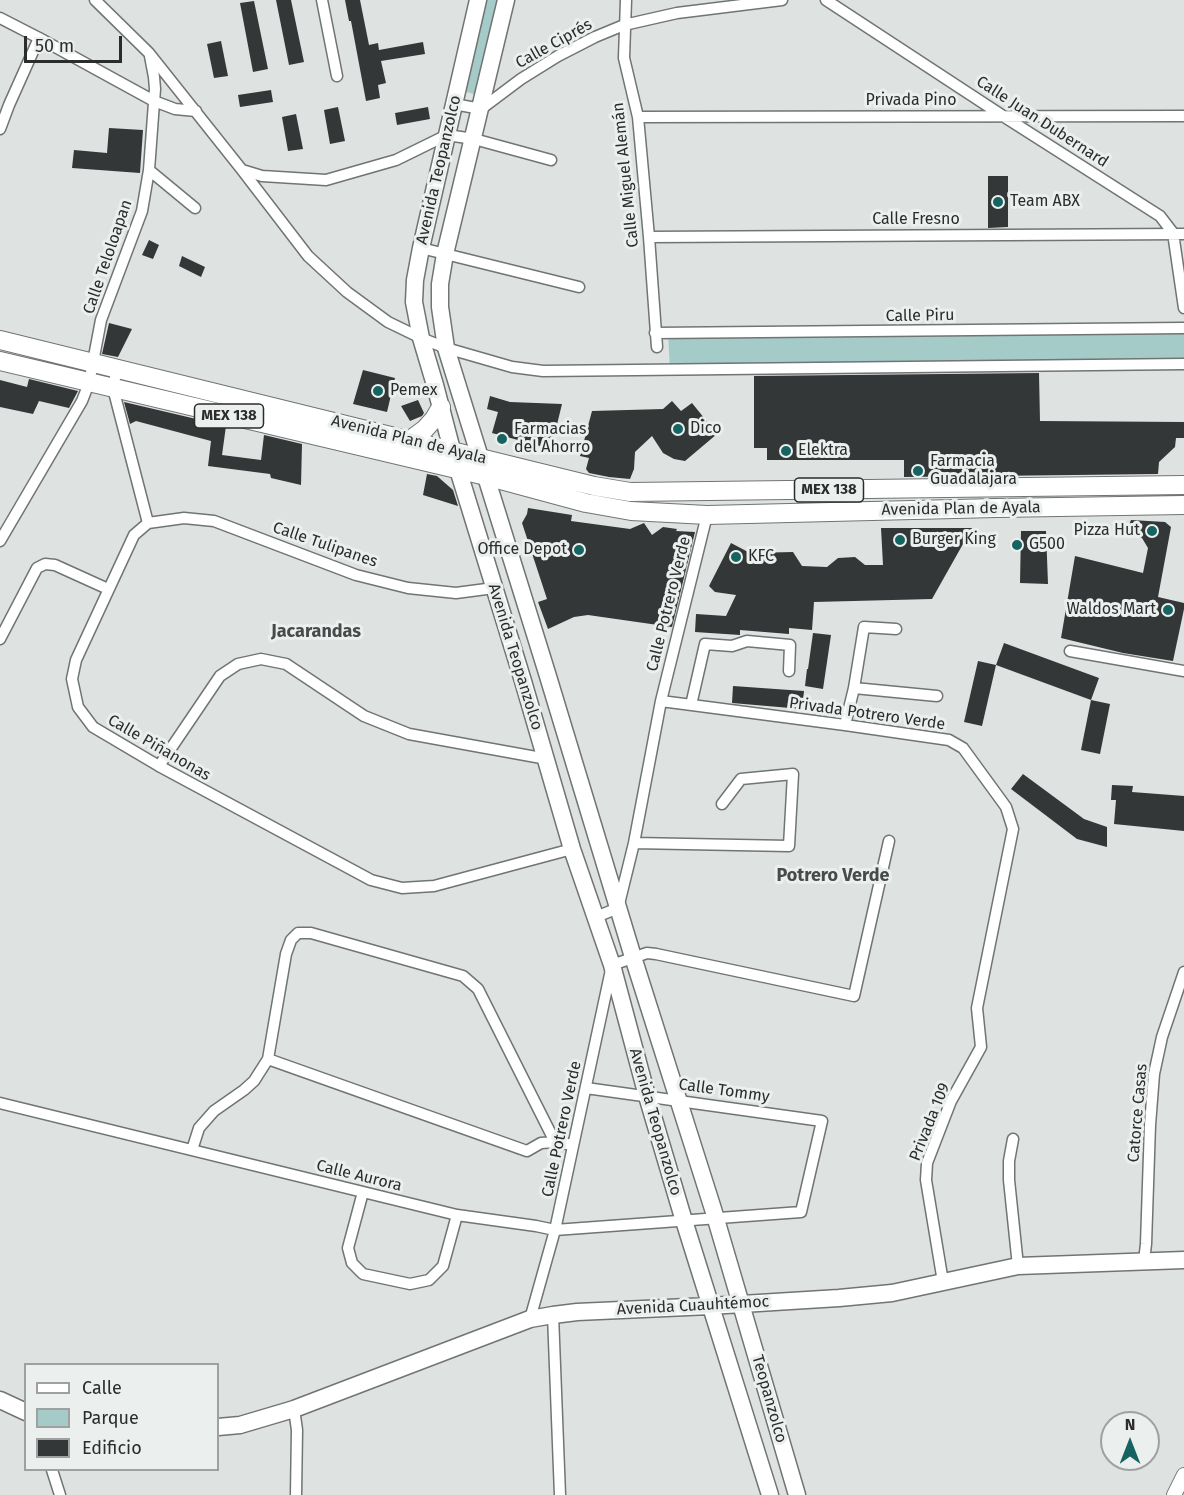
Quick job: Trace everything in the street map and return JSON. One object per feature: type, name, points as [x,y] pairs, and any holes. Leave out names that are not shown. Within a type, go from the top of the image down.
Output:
[{"type":"main road","name":"Avenida Teopanzolco","points":[[478,0],[421,248],[415,280],[414,302],[421,338],[452,450],[572,849],[612,965],[646,1096],[710,1306]]},
{"type":"main road","name":"Avenida Teopanzolco","points":[[506,0],[440,284],[446,348],[742,1304]]},
{"type":"main road","name":"Avenida Plan de Ayala","points":[[0,340],[594,486],[630,492],[1184,485]]},
{"type":"main road","name":"Avenida Plan de Ayala","points":[[0,362],[458,469],[586,503],[631,511],[706,514],[1184,505]]},
{"type":"main road","points":[[410,440],[425,429],[441,407]]},
{"type":"main road","points":[[523,681],[547,673]]},
{"type":"main road","name":"Avenida Cuauhtémoc","points":[[219,1427],[240,1425],[294,1408],[530,1319],[553,1315],[892,1293],[1018,1266],[1184,1260]]},
{"type":"main road","name":"Teopanzolco","points":[[742,1304],[797,1495]]},
{"type":"main road","name":"Teopanzolco","points":[[710,1306],[770,1495]]},
{"type":"main road","points":[[0,1400],[24,1411]]},
{"type":"street","points":[[95,0],[149,53],[308,256],[347,292],[388,322],[446,348],[512,367],[543,371],[1184,364]]},
{"type":"street","points":[[322,0],[337,76]]},
{"type":"street","name":"Calle Miguel Alemán","points":[[626,0],[624,58],[638,117],[657,348]]},
{"type":"street","name":"Calle Ciprés","points":[[481,109],[521,79],[558,56],[624,25],[677,13],[782,0]]},
{"type":"street","name":"Calle Juan Dubernard","points":[[826,0],[1160,216],[1179,234]]},
{"type":"street","points":[[0,18],[154,101],[175,109],[196,111]]},
{"type":"street","points":[[0,129],[39,38]]},
{"type":"street","name":"Calle Teloloapan","points":[[0,541],[82,401],[89,383],[101,320],[142,210],[150,170],[154,101],[154,77],[149,53]]},
{"type":"street","points":[[454,104],[481,109]]},
{"type":"street","name":"Privada Pino","points":[[638,117],[1184,116]]},
{"type":"street","points":[[242,170],[262,176],[326,180],[396,160],[447,135],[474,139],[551,160]]},
{"type":"street","points":[[150,170],[195,208]]},
{"type":"street","points":[[1179,234],[1184,308]]},
{"type":"street","name":"Calle Fresno","points":[[649,237],[1179,234]]},
{"type":"street","points":[[421,248],[579,287]]},
{"type":"street","name":"Calle Piru","points":[[655,333],[1184,328]]},
{"type":"street","points":[[117,368],[113,388],[148,523]]},
{"type":"street","name":"Calle Potrero Verde","points":[[618,908],[634,843],[661,701],[706,514]]},
{"type":"street","name":"Calle Tulipanes","points":[[148,523],[184,518],[214,521],[356,575],[408,588],[456,593],[494,588]]},
{"type":"street","name":"Calle Piñanonas","points":[[148,523],[134,535],[76,660],[72,680],[78,707],[93,727],[159,766],[371,880],[402,888],[434,886],[572,849]]},
{"type":"street","points":[[0,639],[37,568],[45,564],[55,565],[108,589]]},
{"type":"street","points":[[845,724],[854,688],[864,627],[896,629]]},
{"type":"street","points":[[661,701],[692,705],[705,644],[732,646],[747,641],[790,645],[789,671]]},
{"type":"street","points":[[1070,651],[1184,671]]},
{"type":"street","points":[[159,766],[220,676],[238,664],[261,659],[286,664],[364,716],[409,734],[546,759]]},
{"type":"street","points":[[854,688],[936,696]]},
{"type":"street","name":"Privada Potrero Verde","points":[[692,705],[845,724],[949,740],[963,748],[1006,807],[1013,829],[976,1008],[981,1047]]},
{"type":"street","points":[[634,843],[789,846],[793,774],[741,779],[722,804]]},
{"type":"street","points":[[612,965],[647,953],[656,954],[854,996],[889,841]]},
{"type":"street","points":[[596,917],[618,908]]},
{"type":"street","points":[[192,1150],[199,1128],[214,1111],[254,1081],[268,1059],[286,954],[291,940],[298,933],[311,933],[463,976],[478,989],[555,1142]]},
{"type":"street","name":"Calle Potrero Verde","points":[[530,1319],[555,1230],[612,965]]},
{"type":"street","name":"Catorce Casas","points":[[1144,1260],[1154,1074],[1162,1037],[1184,972]]},
{"type":"street","name":"Privada 109","points":[[943,1282],[926,1180],[927,1163],[951,1101],[981,1047]]},
{"type":"street","points":[[268,1059],[527,1151],[541,1143],[555,1142],[573,1145]]},
{"type":"street","name":"Calle Tommy","points":[[586,1088],[822,1121]]},
{"type":"street","name":"Calle Aurora","points":[[0,1103],[457,1215],[555,1230],[801,1212],[822,1121]]},
{"type":"street","points":[[1013,1138],[1009,1161],[1009,1180],[1018,1266]]},
{"type":"street","points":[[363,1192],[348,1248],[352,1263],[363,1274],[410,1284],[429,1280],[443,1266],[457,1215]]},
{"type":"street","points":[[553,1315],[560,1495]]},
{"type":"street","points":[[294,1408],[297,1430],[296,1495]]},
{"type":"street","points":[[52,1471],[60,1495]]},
{"type":"street","points":[[1173,1495],[1184,1475]]},
{"type":"green space","points":[[478,0],[506,0],[483,97],[457,89]]},
{"type":"green space","points":[[1184,328],[1184,364],[670,370],[668,333]]},
{"type":"building","points":[[276,0],[291,0],[304,62],[289,65]]},
{"type":"building","points":[[345,0],[360,0],[369,45],[378,43],[379,50],[423,42],[425,54],[381,61],[386,83],[378,85],[380,98],[366,101]]},
{"type":"building","points":[[254,1],[268,69],[253,72],[240,3]]},
{"type":"building","points":[[221,41],[228,76],[214,78],[207,44]]},
{"type":"building","points":[[271,90],[273,102],[240,107],[238,95]]},
{"type":"building","points":[[338,107],[345,141],[330,144],[324,110]]},
{"type":"building","points":[[428,107],[430,119],[397,125],[395,113]]},
{"type":"building","points":[[296,114],[303,149],[288,151],[282,117]]},
{"type":"building","points":[[109,128],[143,130],[140,173],[72,168],[74,150],[107,153]]},
{"type":"building","name":"Team ABX","points":[[988,176],[1008,176],[1008,227],[988,228]]},
{"type":"building","points":[[149,240],[159,245],[153,259],[142,255]]},
{"type":"building","points":[[182,256],[205,267],[201,277],[179,266]]},
{"type":"building","points":[[109,323],[132,329],[118,357],[102,354]]},
{"type":"building","points":[[363,370],[395,378],[387,412],[353,404]]},
{"type":"building","points":[[1039,373],[1040,421],[1184,422],[1184,438],[1176,438],[1175,447],[1159,462],[1158,474],[904,477],[904,460],[767,460],[767,448],[754,448],[754,376]]},
{"type":"building","points":[[29,379],[78,391],[69,408],[39,401],[33,414],[0,407],[0,380],[27,387]]},
{"type":"building","points":[[490,396],[510,402],[562,404],[551,449],[492,433],[498,412],[487,409]]},
{"type":"building","points":[[418,400],[424,413],[410,421],[401,406]]},
{"type":"building","points":[[672,401],[681,411],[692,403],[717,434],[685,461],[674,459],[663,453],[652,436],[635,452],[634,469],[630,479],[589,473],[586,469],[589,458],[580,456],[592,411],[663,409]]},
{"type":"building","points":[[124,402],[226,426],[222,455],[261,460],[264,435],[302,444],[301,485],[271,478],[270,474],[208,466],[211,441],[136,421],[130,424]]},
{"type":"building","points":[[427,474],[437,476],[453,490],[458,506],[423,495]]},
{"type":"building","name":"Office Depot","points":[[528,508],[572,515],[571,521],[630,529],[644,523],[652,535],[663,527],[677,529],[676,531],[695,532],[672,627],[588,615],[574,617],[548,629],[538,602],[547,599],[522,523]]},
{"type":"building","points":[[1131,520],[1165,522],[1171,527],[1158,597],[1184,603],[1173,661],[1123,653],[1061,638],[1075,556],[1143,573],[1148,548],[1142,538],[1127,530]]},
{"type":"building","points":[[881,528],[972,528],[932,599],[814,602],[812,630],[789,628],[789,634],[740,630],[740,635],[695,632],[696,614],[726,616],[736,595],[715,592],[709,586],[731,543],[750,553],[793,552],[802,566],[827,567],[838,558],[855,557],[865,565],[883,565]]},
{"type":"building","points":[[1021,531],[1046,531],[1048,584],[1020,583]]},
{"type":"building","points":[[813,633],[831,635],[823,689],[805,686]]},
{"type":"building","points":[[1004,643],[1099,678],[1091,700],[996,665]]},
{"type":"building","points":[[978,661],[996,665],[982,726],[964,722]]},
{"type":"building","points":[[733,686],[804,691],[802,709],[732,703]]},
{"type":"building","points":[[1091,700],[1110,704],[1100,754],[1081,750]]},
{"type":"building","points":[[1023,774],[1084,819],[1107,827],[1107,847],[1077,839],[1011,789]]},
{"type":"building","points":[[1112,785],[1133,786],[1132,792],[1184,796],[1184,831],[1114,824],[1116,800],[1111,800]]},
{"type":"place","name":"Team ABX","points":[[998,202]]},
{"type":"place","name":"Pemex","points":[[378,391]]},
{"type":"place","name":"Dico","points":[[678,429]]},
{"type":"place","name":"Farmacias del Ahorro","points":[[502,439]]},
{"type":"place","name":"Elektra","points":[[786,451]]},
{"type":"place","name":"Farmacia Guadalajara","points":[[918,471]]},
{"type":"place","name":"Pizza Hut","points":[[1152,531]]},
{"type":"place","name":"Burger King","points":[[900,540]]},
{"type":"place","name":"G500","points":[[1017,545]]},
{"type":"place","name":"Office Depot","points":[[579,550]]},
{"type":"place","name":"KFC","points":[[736,557]]},
{"type":"place","name":"Waldos Mart","points":[[1168,610]]},
{"type":"district","name":"Jacarandas","points":[[316,632]]},
{"type":"district","name":"Potrero Verde","points":[[833,876]]}]
